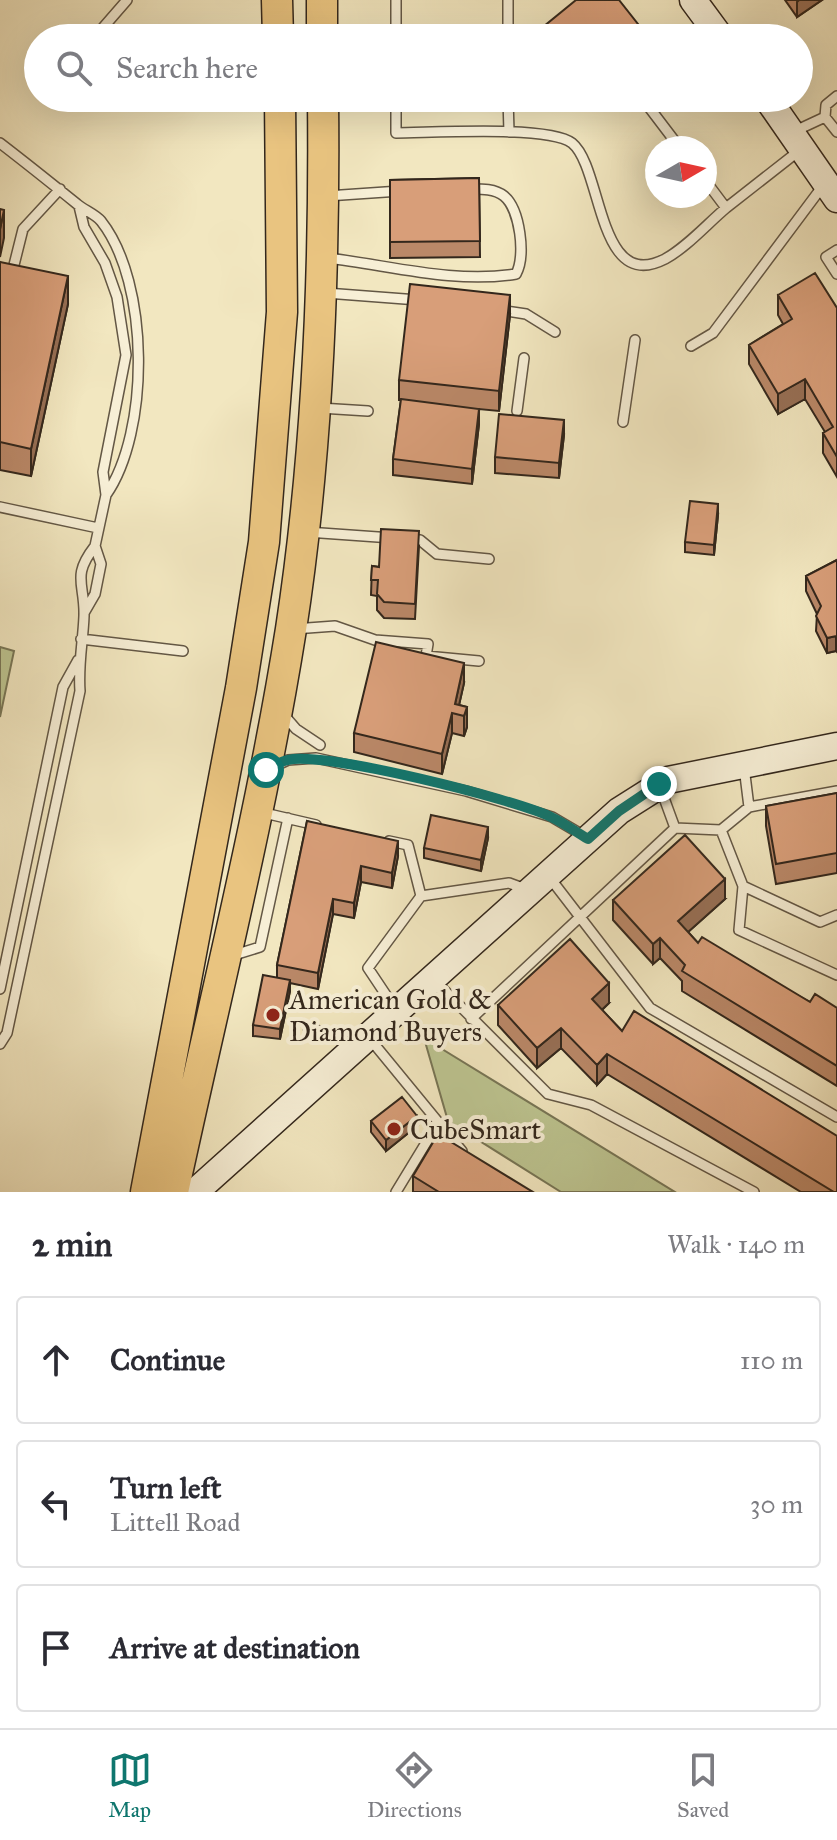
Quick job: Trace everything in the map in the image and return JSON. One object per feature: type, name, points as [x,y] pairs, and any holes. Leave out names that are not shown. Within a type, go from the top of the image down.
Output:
[{"type":"main road","points":[[277,0],[278,24]]},
{"type":"main road","points":[[322,0],[322,24]]},
{"type":"main road","points":[[146,1192],[238,704],[264,542],[282,312],[273,112]]},
{"type":"main road","points":[[173,1192],[266,770],[291,629],[316,408],[323,258],[323,112]]},
{"type":"street","points":[[777,112],[831,190]]},
{"type":"street","points":[[195,1192],[619,811],[659,784],[837,746]]},
{"type":"lane","points":[[106,24],[127,0]]},
{"type":"lane","points":[[396,0],[396,24]]},
{"type":"lane","points":[[508,0],[508,24]]},
{"type":"lane","points":[[837,96],[826,105],[825,117],[837,132]]},
{"type":"lane","points":[[396,112],[396,133],[509,132],[570,141],[584,156],[611,245],[626,259],[644,263],[664,259],[726,208],[825,117]]},
{"type":"lane","points":[[508,112],[509,132]]},
{"type":"lane","points":[[653,112],[671,136]]},
{"type":"lane","points":[[0,143],[100,219],[114,241],[137,310],[138,383],[120,475],[106,495]]},
{"type":"lane","points":[[323,258],[438,275],[490,278],[516,274],[522,264],[511,203],[501,193],[451,188]]},
{"type":"lane","points":[[12,273],[23,229],[60,189]]},
{"type":"lane","points":[[324,196],[407,190]]},
{"type":"lane","points":[[691,346],[713,333],[831,190]]},
{"type":"lane","points":[[717,196],[726,208]]},
{"type":"lane","points":[[0,1044],[7,1033],[80,691],[78,660],[84,613],[79,591],[84,561],[95,546],[106,495],[103,472],[126,355],[123,324],[113,285],[84,227],[79,206]]},
{"type":"lane","points":[[837,250],[826,257],[837,274]]},
{"type":"lane","points":[[322,292],[435,302]]},
{"type":"lane","points":[[481,308],[526,314],[555,332]]},
{"type":"lane","points":[[623,422],[635,340]]},
{"type":"lane","points":[[517,411],[524,358]]},
{"type":"lane","points":[[316,408],[368,411]]},
{"type":"lane","points":[[0,507],[98,528]]},
{"type":"lane","points":[[304,532],[420,540],[437,554],[489,559]]},
{"type":"lane","points":[[84,613],[95,594],[101,564],[95,546]]},
{"type":"lane","points":[[291,629],[335,626],[375,640],[428,644],[426,656],[479,661]]},
{"type":"lane","points":[[81,639],[183,651]]},
{"type":"lane","points":[[0,989],[63,687],[78,660]]},
{"type":"lane","points":[[277,707],[296,729],[320,745]]},
{"type":"lane","points":[[266,770],[288,760],[316,758],[466,791],[527,808],[552,817],[588,839]]},
{"type":"lane","points":[[744,764],[749,807]]},
{"type":"lane","points":[[659,784],[675,828]]},
{"type":"lane","points":[[471,1019],[578,915],[675,828],[721,830],[749,807],[837,791]]},
{"type":"lane","points":[[257,812],[333,828]]},
{"type":"lane","points":[[224,958],[260,947],[288,818]]},
{"type":"lane","points":[[721,830],[743,886],[739,930],[837,975]]},
{"type":"lane","points":[[378,838],[408,845],[421,896]]},
{"type":"lane","points":[[397,1011],[368,968],[421,896],[509,883],[540,884],[578,915],[650,1008],[837,1117]]},
{"type":"lane","points":[[743,886],[820,922],[837,915]]},
{"type":"lane","points":[[433,979],[548,1094],[591,1105],[754,1192]]},
{"type":"lane","points":[[308,1028],[360,1044],[438,1123],[459,1149],[471,1157]]},
{"type":"lane","points":[[396,1192],[438,1123]]},
{"type":"green space","points":[[0,647],[14,651],[0,717]]},
{"type":"green space","points":[[424,1038],[675,1192],[561,1192],[448,1121]]},
{"type":"building","points":[[576,0],[619,0],[638,24],[547,24]]},
{"type":"building","points":[[479,178],[480,241],[390,242],[390,180]]},
{"type":"building","points":[[0,262],[68,276],[31,449],[0,442]]},
{"type":"building","points":[[815,273],[837,308],[837,457],[823,433],[833,427],[805,379],[778,394],[749,345],[792,319],[778,295]]},
{"type":"building","points":[[410,284],[510,295],[499,391],[399,380]]},
{"type":"building","points":[[401,399],[479,409],[472,469],[393,459]]},
{"type":"building","points":[[499,414],[564,420],[559,463],[495,457]]},
{"type":"building","points":[[690,501],[718,504],[714,545],[685,542]]},
{"type":"building","points":[[381,529],[419,531],[415,604],[384,602],[377,594],[378,580],[371,580],[372,566],[379,567]]},
{"type":"building","points":[[837,560],[837,637],[827,638],[816,616],[821,606],[806,576]]},
{"type":"building","points":[[376,642],[464,663],[455,704],[467,707],[464,716],[452,713],[442,754],[354,733]]},
{"type":"building","points":[[837,793],[837,853],[776,864],[766,806]]},
{"type":"building","points":[[431,815],[488,827],[481,860],[424,848]]},
{"type":"building","points":[[307,821],[398,841],[392,873],[361,866],[354,903],[333,899],[318,973],[277,965]]},
{"type":"building","points":[[685,835],[725,879],[678,921],[698,943],[702,937],[810,1002],[815,994],[837,1008],[837,1066],[682,971],[685,965],[660,938],[653,944],[613,900]]},
{"type":"building","points":[[570,939],[609,983],[592,999],[622,1031],[634,1011],[837,1136],[837,1192],[607,1054],[597,1065],[561,1028],[537,1048],[498,1005]]},
{"type":"building","points":[[263,975],[290,980],[280,1029],[253,1025]]},
{"type":"building","points":[[402,1097],[417,1116],[386,1140],[371,1121]]},
{"type":"building","points":[[438,1134],[533,1192],[439,1192],[413,1176]]},
{"type":"place","name":"American Gold & Diamond Buyers","points":[[273,1015]]},
{"type":"place","name":"CubeSmart","points":[[394,1129]]},
{"type":"route","points":[[266,770],[288,760],[316,758],[466,791],[527,808],[552,817],[588,839],[619,811],[659,784]]}]
